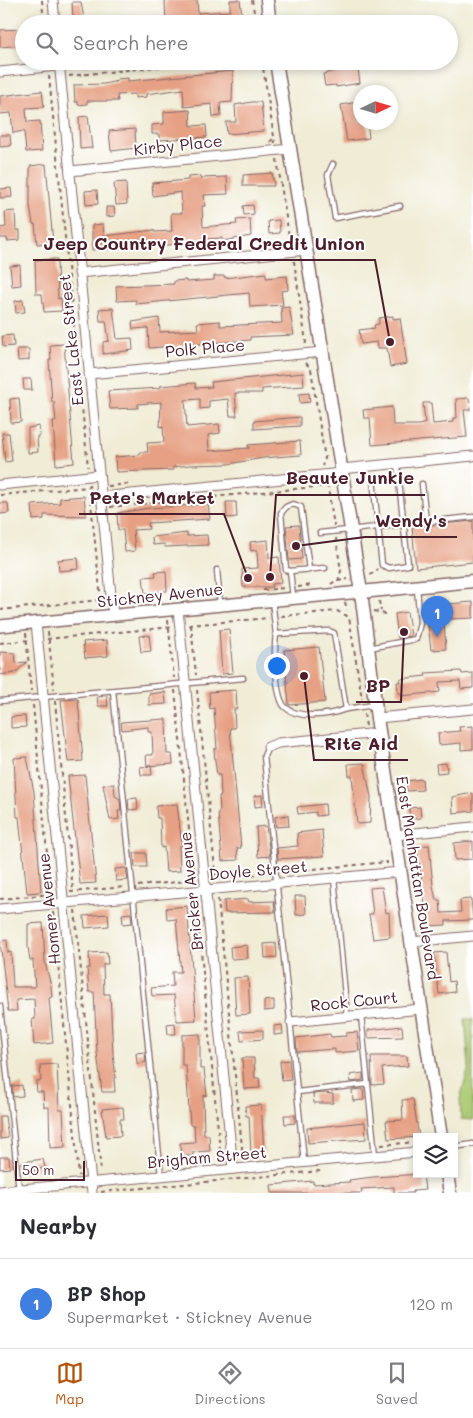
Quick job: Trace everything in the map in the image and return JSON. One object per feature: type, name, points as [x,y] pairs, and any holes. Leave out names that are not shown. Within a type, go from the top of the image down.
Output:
[{"type":"main road","points":[[266,0],[268,15]]},
{"type":"main road","name":"East Manhattan Boulevard","points":[[277,70],[361,592],[368,648],[373,734],[395,835],[440,1133]]},
{"type":"main road","name":"Stickney Avenue","points":[[361,592],[473,581]]},
{"type":"main road","points":[[448,1178],[450,1193]]},
{"type":"street","points":[[53,0],[54,15]]},
{"type":"street","points":[[0,72],[19,70]]},
{"type":"street","name":"East Lake Street","points":[[63,70],[70,175],[99,475],[107,507],[113,616]]},
{"type":"street","name":"Kirby Place","points":[[70,175],[290,149]]},
{"type":"street","points":[[79,273],[306,250]]},
{"type":"street","name":"Polk Place","points":[[89,374],[323,352]]},
{"type":"street","points":[[106,497],[473,456]]},
{"type":"street","points":[[0,485],[99,475]]},
{"type":"street","name":"Stickney Avenue","points":[[0,626],[272,600],[292,593],[361,592]]},
{"type":"street","name":"Bricker Avenue","points":[[178,609],[233,1169]]},
{"type":"street","name":"Homer Avenue","points":[[36,623],[92,1193]]},
{"type":"street","points":[[372,710],[473,708]]},
{"type":"street","points":[[268,747],[278,742],[373,734]]},
{"type":"street","points":[[395,835],[473,827]]},
{"type":"street","name":"Doyle Street","points":[[0,909],[400,872]]},
{"type":"street","points":[[411,942],[473,936]]},
{"type":"street","name":"Rock Court","points":[[290,1022],[421,1009]]},
{"type":"street","name":"Brigham Street","points":[[0,1192],[413,1152]]},
{"type":"lane","points":[[333,164],[328,175],[335,218],[400,206]]},
{"type":"lane","points":[[373,479],[382,565],[389,568],[408,565],[397,463]]},
{"type":"lane","points":[[422,484],[426,522]]},
{"type":"lane","points":[[309,570],[301,507],[293,504],[286,507],[281,513],[286,570],[290,571],[309,570],[325,568]]},
{"type":"lane","points":[[320,533],[473,517]]},
{"type":"lane","points":[[217,570],[220,605]]},
{"type":"lane","points":[[290,571],[292,593]]},
{"type":"lane","points":[[368,648],[416,639],[420,622],[417,586]]},
{"type":"lane","points":[[272,600],[280,698],[284,706],[293,712],[310,715],[346,708],[372,710]]},
{"type":"lane","points":[[276,634],[329,631],[334,633],[346,708]]},
{"type":"lane","points":[[0,701],[243,678]]},
{"type":"lane","points":[[113,691],[161,1176]]},
{"type":"lane","points":[[268,747],[264,756],[304,1162]]},
{"type":"lane","points":[[334,878],[347,1016]]},
{"type":"lane","points":[[0,1006],[19,1190]]},
{"type":"lane","points":[[361,1015],[375,1156]]},
{"type":"lane","points":[[297,1092],[368,1084]]},
{"type":"lane","points":[[458,1146],[473,1144]]},
{"type":"path","points":[[42,0],[43,15]]},
{"type":"path","points":[[252,0],[254,15]]},
{"type":"path","points":[[48,70],[101,600]]},
{"type":"path","points":[[63,70],[65,77]]},
{"type":"path","points":[[49,78],[130,70]]},
{"type":"path","points":[[263,70],[306,342],[303,345]]},
{"type":"path","points":[[60,180],[70,175]]},
{"type":"path","points":[[305,362],[311,369],[325,459],[322,466]]},
{"type":"path","points":[[109,479],[106,497],[107,507],[113,516]]},
{"type":"path","points":[[107,507],[325,486],[328,488],[341,571],[338,581],[331,584]]},
{"type":"path","points":[[255,591],[292,593],[311,586]]},
{"type":"path","points":[[0,610],[101,600],[111,601]]},
{"type":"path","points":[[0,643],[337,611],[348,617],[372,710],[373,734]]},
{"type":"path","points":[[92,1193],[328,1170]]},
{"type":"green space","points":[[465,1019],[473,1019],[473,1120],[461,1119],[460,1099],[469,1067]]},
{"type":"building","points":[[197,0],[198,13],[230,11],[230,0],[240,0],[242,15],[166,15],[165,1]]},
{"type":"building","points":[[72,2],[81,2],[83,15],[73,15]]},
{"type":"building","points":[[15,29],[15,46],[0,47],[0,30]]},
{"type":"building","points":[[339,70],[358,70],[360,83],[336,87],[336,85],[325,86],[323,74]]},
{"type":"building","points":[[233,71],[232,102],[220,103],[221,116],[213,117],[212,104],[184,107],[183,89],[146,94],[146,97],[135,98],[135,94],[117,95],[118,101],[87,101],[87,104],[78,105],[78,102],[75,102],[74,85],[104,84],[117,81],[117,79],[128,78],[128,81]]},
{"type":"building","points":[[42,91],[44,107],[26,108],[27,122],[40,121],[42,151],[26,152],[24,131],[13,133],[11,113],[0,114],[0,96]]},
{"type":"building","points":[[261,102],[264,131],[227,134],[226,122],[236,122],[235,105]]},
{"type":"building","points":[[353,103],[353,130],[368,130],[369,138],[347,141],[341,105]]},
{"type":"building","points":[[190,110],[191,126],[206,125],[207,137],[159,140],[159,134],[152,134],[152,125],[164,124],[164,112]]},
{"type":"building","points":[[88,116],[92,148],[80,149],[79,117]]},
{"type":"building","points":[[135,129],[136,148],[111,151],[109,131]]},
{"type":"building","points":[[0,135],[10,135],[11,146],[0,147]]},
{"type":"building","points":[[46,164],[53,243],[37,244],[35,224],[33,224],[30,206],[30,166]]},
{"type":"building","points":[[272,173],[274,186],[243,186],[243,175]]},
{"type":"building","points":[[200,176],[200,178],[227,177],[228,194],[204,195],[205,206],[202,206],[203,227],[237,224],[236,220],[250,219],[251,236],[222,241],[222,238],[201,239],[201,242],[92,250],[92,225],[103,224],[104,236],[154,230],[154,232],[172,231],[171,213],[182,213],[181,192],[153,196],[152,183],[188,180],[188,177]]},
{"type":"building","points":[[126,182],[127,204],[116,205],[114,183]]},
{"type":"building","points":[[11,188],[12,197],[0,198],[0,189]]},
{"type":"building","points":[[97,190],[98,204],[86,205],[85,191]]},
{"type":"building","points":[[253,205],[254,214],[244,215],[243,206]]},
{"type":"building","points":[[106,207],[114,207],[115,216],[106,217]]},
{"type":"building","points":[[15,211],[16,230],[20,230],[20,240],[7,241],[7,238],[0,238],[0,228],[6,227],[5,212]]},
{"type":"building","points":[[279,220],[280,233],[269,234],[268,221]]},
{"type":"building","points":[[57,259],[58,299],[61,298],[62,311],[44,312],[42,294],[36,294],[35,260]]},
{"type":"building","points":[[20,265],[21,285],[12,286],[10,266]]},
{"type":"building","points":[[266,273],[266,278],[287,276],[288,290],[281,291],[283,305],[250,307],[249,293],[136,304],[136,300],[117,301],[116,286],[174,284],[174,281],[214,280],[214,276],[225,276],[225,278]]},
{"type":"building","points":[[23,300],[25,312],[16,313],[15,301]]},
{"type":"building","points":[[289,307],[294,335],[250,337],[250,340],[149,348],[148,328],[133,329],[132,322],[159,318],[160,332],[198,330],[197,323],[220,321],[220,326],[282,323],[281,308]]},
{"type":"building","points":[[113,308],[117,339],[132,338],[133,350],[103,354],[103,342],[109,341],[106,321],[100,321],[99,309]]},
{"type":"building","points":[[393,316],[393,319],[400,318],[407,364],[390,367],[387,348],[378,348],[377,342],[361,344],[359,330],[375,328],[374,325],[379,324],[379,318]]},
{"type":"building","points":[[13,335],[14,346],[3,347],[2,336]]},
{"type":"building","points":[[64,344],[74,463],[56,465],[53,421],[56,421],[54,402],[52,402],[49,360],[51,360],[50,345]]},
{"type":"building","points":[[17,349],[29,349],[29,360],[18,361]]},
{"type":"building","points":[[303,373],[304,386],[262,389],[262,393],[235,393],[237,416],[230,416],[228,399],[209,401],[209,408],[200,409],[200,399],[185,400],[187,427],[219,424],[220,433],[208,435],[209,451],[249,448],[248,445],[300,441],[301,455],[263,458],[228,464],[190,465],[173,467],[173,470],[116,472],[115,457],[140,455],[140,452],[148,452],[147,443],[164,442],[163,426],[160,427],[161,402],[138,404],[138,408],[110,409],[108,391],[160,388],[160,386],[195,383],[196,388],[212,387],[211,382]]},
{"type":"building","points":[[23,379],[31,379],[32,390],[24,390]]},
{"type":"building","points":[[309,393],[310,402],[300,403],[299,394]]},
{"type":"building","points":[[19,398],[21,422],[11,423],[10,399]]},
{"type":"building","points":[[469,398],[470,410],[464,410],[467,437],[372,445],[370,418],[364,418],[363,410],[392,407],[393,425],[419,425],[425,423],[423,403],[431,403],[433,424],[453,422],[453,418],[457,418],[456,399]]},
{"type":"building","points":[[300,417],[300,426],[254,429],[254,421]]},
{"type":"building","points":[[39,426],[40,436],[37,436],[38,452],[28,453],[28,428]]},
{"type":"building","points":[[2,433],[9,433],[12,461],[5,462]]},
{"type":"building","points":[[84,496],[86,516],[44,515],[44,519],[33,520],[32,505],[60,503],[60,498]]},
{"type":"building","points":[[226,502],[236,502],[237,517],[227,518]]},
{"type":"building","points":[[0,503],[8,503],[9,513],[0,514]]},
{"type":"building","points":[[208,504],[210,519],[148,523],[149,529],[133,530],[135,551],[125,552],[123,530],[118,530],[117,513],[150,508]]},
{"type":"building","points":[[473,521],[473,562],[416,568],[412,527]]},
{"type":"building","points":[[299,525],[302,559],[289,560],[286,526]]},
{"type":"building","points":[[187,533],[187,536],[207,535],[208,545],[165,547],[164,544],[153,545],[152,537]]},
{"type":"building","points":[[268,540],[269,558],[279,557],[281,583],[272,584],[272,587],[243,587],[242,569],[258,568],[257,550],[251,551],[250,542]]},
{"type":"building","points":[[78,558],[79,569],[59,571],[58,560]]},
{"type":"building","points":[[166,571],[167,591],[145,593],[143,577],[156,576],[155,572]]},
{"type":"building","points":[[473,602],[473,618],[449,619],[448,604]]},
{"type":"building","points":[[407,612],[411,636],[398,638],[395,614]]},
{"type":"building","points":[[444,622],[446,649],[431,650],[428,624]]},
{"type":"building","points":[[229,629],[233,673],[222,674],[219,630]]},
{"type":"building","points":[[149,635],[151,651],[141,652],[139,636]]},
{"type":"building","points":[[107,640],[108,656],[85,658],[83,642]]},
{"type":"building","points":[[319,647],[325,702],[289,705],[284,650]]},
{"type":"building","points":[[0,652],[15,653],[16,663],[27,662],[15,673],[0,675]]},
{"type":"building","points":[[461,671],[462,674],[473,673],[473,688],[461,689],[460,681],[439,682],[440,692],[401,696],[401,693],[398,693],[397,682],[400,682],[399,679],[426,676],[425,673]]},
{"type":"building","points":[[236,690],[235,728],[230,728],[241,848],[237,848],[238,860],[222,861],[218,812],[220,811],[219,796],[221,796],[220,775],[217,775],[215,761],[214,749],[217,749],[214,708],[210,709],[209,692]]},
{"type":"building","points":[[165,692],[166,704],[149,705],[149,694]]},
{"type":"building","points":[[107,696],[108,706],[98,706],[97,697]]},
{"type":"building","points":[[78,699],[83,761],[68,762],[61,700]]},
{"type":"building","points":[[25,716],[26,727],[11,728],[11,717]]},
{"type":"building","points":[[166,719],[167,754],[172,754],[173,764],[147,766],[146,755],[153,755],[152,732],[148,732],[148,727],[122,730],[121,722]]},
{"type":"building","points":[[473,726],[473,749],[461,750],[461,743],[439,745],[438,733],[460,731],[459,727]]},
{"type":"building","points":[[27,757],[34,792],[41,892],[27,893],[19,817],[17,817],[14,758]]},
{"type":"building","points":[[364,763],[371,797],[370,823],[357,824],[352,776],[349,776],[348,764]]},
{"type":"building","points":[[446,763],[447,772],[437,773],[436,764]]},
{"type":"building","points":[[151,766],[152,775],[141,775],[140,767]]},
{"type":"building","points":[[85,775],[96,883],[80,884],[68,776]]},
{"type":"building","points":[[422,779],[423,790],[407,791],[406,781]]},
{"type":"building","points":[[114,784],[115,796],[120,799],[121,811],[118,811],[119,819],[110,820],[103,785]]},
{"type":"building","points":[[473,793],[473,811],[453,813],[452,797]]},
{"type":"building","points":[[262,795],[263,806],[255,807],[254,796]]},
{"type":"building","points":[[137,798],[138,809],[129,810],[128,799]]},
{"type":"building","points":[[177,804],[182,846],[179,846],[180,871],[166,872],[164,847],[161,848],[160,818],[157,818],[156,806]]},
{"type":"building","points":[[325,804],[326,815],[316,816],[316,812],[298,814],[297,807]]},
{"type":"building","points":[[420,807],[421,818],[410,819],[409,808]]},
{"type":"building","points":[[288,815],[289,826],[276,827],[275,817]]},
{"type":"building","points":[[266,826],[270,856],[258,857],[256,827]]},
{"type":"building","points":[[322,830],[324,856],[278,859],[277,848],[298,846],[297,833]]},
{"type":"building","points":[[473,841],[473,859],[455,860],[454,843]]},
{"type":"building","points":[[429,845],[433,886],[436,900],[440,900],[441,913],[461,912],[460,900],[471,899],[473,920],[446,921],[446,925],[428,926],[417,846]]},
{"type":"building","points":[[134,853],[146,853],[147,867],[135,867]]},
{"type":"building","points":[[126,868],[128,880],[116,881],[115,869]]},
{"type":"building","points":[[382,887],[386,913],[389,912],[390,937],[373,939],[369,914],[373,914],[370,888]]},
{"type":"building","points":[[295,896],[305,896],[306,914],[296,915]]},
{"type":"building","points":[[248,899],[249,902],[274,901],[275,912],[225,913],[224,901]]},
{"type":"building","points":[[187,906],[196,1020],[177,1021],[174,995],[152,996],[151,988],[173,986],[172,972],[181,972],[176,919],[167,920],[166,908]]},
{"type":"building","points":[[131,913],[132,923],[123,924],[122,914]]},
{"type":"building","points":[[108,914],[109,926],[85,928],[84,916]]},
{"type":"building","points":[[43,923],[45,962],[52,997],[49,998],[53,1043],[34,1045],[32,1019],[35,1019],[34,999],[16,1000],[17,1011],[8,1011],[0,941],[7,940],[8,953],[11,952],[13,987],[35,987],[33,960],[30,960],[28,947],[28,924]]},
{"type":"building","points":[[276,943],[277,957],[265,958],[264,944]]},
{"type":"building","points":[[247,945],[248,958],[231,959],[230,947]]},
{"type":"building","points":[[107,952],[108,964],[103,964],[104,994],[110,994],[116,1078],[114,1078],[115,1092],[102,1092],[97,1053],[94,992],[89,992],[87,968],[90,968],[89,953]]},
{"type":"building","points":[[446,952],[449,982],[454,981],[455,992],[439,994],[434,953]]},
{"type":"building","points":[[248,977],[250,1014],[236,1015],[234,978]]},
{"type":"building","points":[[274,1000],[274,1010],[264,1011],[264,1001]]},
{"type":"building","points":[[175,1023],[176,1034],[168,1034],[167,1024]]},
{"type":"building","points":[[282,1025],[283,1034],[274,1035],[274,1026]]},
{"type":"building","points":[[402,1026],[403,1037],[368,1038],[368,1030]]},
{"type":"building","points":[[263,1030],[263,1039],[241,1041],[240,1031]]},
{"type":"building","points":[[357,1032],[359,1051],[335,1053],[335,1049],[297,1052],[296,1038],[330,1034],[331,1037],[346,1036],[346,1033]]},
{"type":"building","points":[[200,1034],[200,1069],[204,1069],[207,1095],[203,1096],[204,1135],[209,1135],[210,1151],[193,1152],[193,1156],[181,1156],[180,1143],[195,1142],[194,1125],[190,1125],[186,1065],[182,1065],[182,1035]]},
{"type":"building","points":[[145,1052],[146,1062],[137,1064],[136,1053]]},
{"type":"building","points":[[371,1056],[407,1056],[408,1066],[382,1068],[384,1084],[372,1085]]},
{"type":"building","points":[[242,1058],[254,1058],[255,1078],[259,1078],[260,1088],[244,1089]]},
{"type":"building","points":[[289,1060],[291,1080],[282,1081],[280,1061]]},
{"type":"building","points":[[57,1064],[59,1110],[63,1110],[65,1147],[50,1148],[49,1107],[44,1107],[43,1092],[37,1092],[36,1081],[41,1081],[40,1065]]},
{"type":"building","points":[[363,1073],[363,1080],[351,1082],[350,1075]]},
{"type":"building","points":[[22,1085],[23,1096],[13,1097],[12,1086]]},
{"type":"building","points":[[363,1089],[364,1100],[353,1101],[352,1090]]},
{"type":"building","points":[[313,1094],[333,1094],[333,1103],[314,1103]]},
{"type":"building","points":[[413,1099],[418,1133],[413,1133],[413,1137],[388,1139],[386,1121],[403,1120],[402,1100]]},
{"type":"building","points":[[261,1105],[264,1152],[251,1153],[249,1116],[246,1116],[245,1106]]},
{"type":"building","points":[[123,1107],[124,1119],[120,1119],[121,1136],[106,1137],[102,1109]]},
{"type":"building","points":[[284,1115],[295,1115],[295,1123],[285,1124]]},
{"type":"building","points":[[0,1116],[5,1116],[8,1138],[0,1139]]},
{"type":"building","points":[[365,1122],[366,1139],[308,1143],[307,1128]]},
{"type":"building","points":[[0,1157],[9,1157],[10,1168],[0,1169]]},
{"type":"building","points":[[43,1159],[45,1168],[23,1172],[22,1162]]},
{"type":"building","points":[[413,1175],[413,1178],[424,1178],[425,1190],[413,1191],[413,1193],[394,1193],[394,1187],[361,1189],[362,1193],[272,1193],[271,1185],[313,1181],[313,1184],[350,1182],[349,1180]]},
{"type":"place","name":"Jeep Country Federal Credit Union","points":[[390,342]]},
{"type":"place","name":"Wendy's","points":[[296,546]]},
{"type":"place","name":"Beaute Junkie","points":[[270,577]]},
{"type":"place","name":"Pete's Market","points":[[248,578]]},
{"type":"place","name":"BP","points":[[404,632]]},
{"type":"place","name":"BP Shop","points":[[437,637]]},
{"type":"place","name":"Rite Aid","points":[[304,676]]}]
